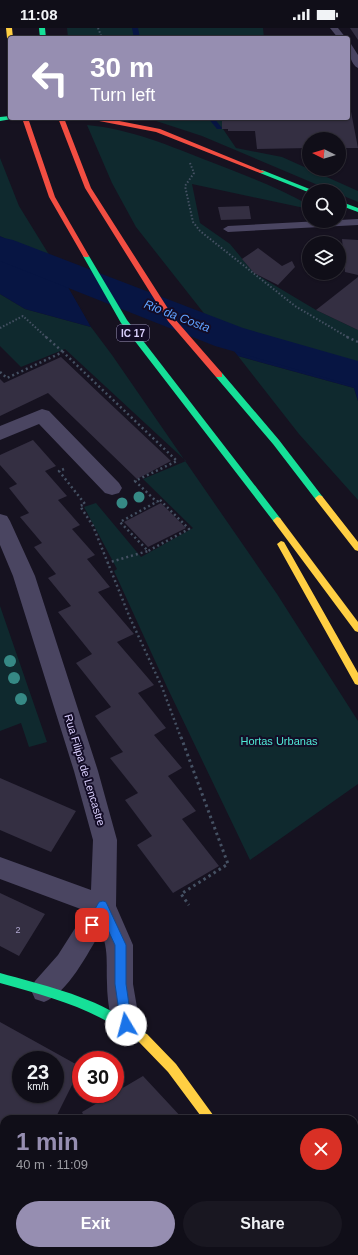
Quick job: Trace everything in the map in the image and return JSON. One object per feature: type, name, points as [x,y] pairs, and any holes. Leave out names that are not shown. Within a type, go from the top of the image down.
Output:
[{"type":"main road","name":"IC 17","points":[[26,120],[52,197],[124,321],[233,460],[358,629]]},
{"type":"main road","points":[[62,120],[88,188],[171,319],[276,442],[325,503],[358,548]]},
{"type":"main road","points":[[105,120],[154,129],[302,188]]},
{"type":"main road","points":[[346,206],[358,210]]},
{"type":"main road","points":[[233,460],[358,681]]},
{"type":"main road","points":[[325,503],[358,534]]},
{"type":"main road","points":[[0,978],[44,990],[83,1004],[126,1025],[168,1063],[207,1115]]},
{"type":"street","points":[[0,434],[42,415],[112,488]]},
{"type":"street","name":"Rua Filipa de Lencastre","points":[[0,521],[24,576],[86,770],[105,840],[103,906],[120,945],[120,984],[126,1025]]},
{"type":"street","points":[[0,868],[103,906],[67,963],[44,990]]},
{"type":"lane","points":[[334,28],[340,36]]},
{"type":"lane","points":[[350,49],[358,66]]},
{"type":"lane","points":[[228,229],[358,222]]},
{"type":"path","points":[[196,145],[190,163],[194,173],[185,186],[194,222],[200,231],[286,298],[335,332],[358,342]]},
{"type":"path","points":[[0,328],[23,316],[63,352],[177,461],[135,481],[157,502]]},
{"type":"path","points":[[0,372],[7,378],[63,352]]},
{"type":"path","points":[[66,468],[59,471],[85,504],[80,506],[93,526],[107,563],[162,687],[228,864],[180,894],[190,905]]},
{"type":"path","points":[[107,563],[148,551],[189,529],[160,500],[120,522],[148,551]]},
{"type":"green space","points":[[67,28],[263,28],[264,36],[68,36]]},
{"type":"green space","points":[[153,120],[222,120],[223,129],[236,148],[282,157],[302,166],[302,176],[324,176],[342,184],[315,184],[202,136]]},
{"type":"green space","points":[[87,125],[119,130],[165,144],[260,182],[302,202],[302,208],[192,184],[200,223],[230,244],[254,273],[316,310],[358,330],[358,363],[214,326],[136,227],[112,183]]},
{"type":"green space","points":[[0,158],[19,206],[56,266],[0,236]]},
{"type":"green space","points":[[346,186],[358,191],[358,202],[346,197]]},
{"type":"green space","points":[[0,294],[25,309],[91,327],[184,459],[65,349],[21,367],[0,346]]},
{"type":"green space","points":[[238,356],[354,388],[358,401],[358,500],[299,434]]},
{"type":"green space","name":"Hortas Urbanas","points":[[185,461],[277,594],[358,721],[358,784],[250,860],[167,687],[114,571],[117,569],[84,507],[96,503],[141,557],[193,528],[143,479]]},
{"type":"green space","points":[[0,606],[47,742],[29,747],[21,723],[0,731]]},
{"type":"shaded area","points":[[0,236],[56,266],[91,327],[25,309],[0,294]]},
{"type":"shaded area","points":[[214,326],[358,363],[358,401],[354,388],[238,356]]},
{"type":"pier","points":[[54,262],[58,265],[92,328]]},
{"type":"building","points":[[350,28],[358,28],[358,40]]},
{"type":"building","points":[[350,106],[358,148],[346,148],[346,132],[302,132],[302,148],[257,149],[255,131],[228,131],[228,129],[222,129],[222,120],[350,120]]},
{"type":"building","points":[[249,206],[251,219],[221,220],[218,207]]},
{"type":"building","points":[[346,239],[358,240],[358,275],[346,272]]},
{"type":"building","points":[[258,248],[282,266],[292,261],[295,267],[278,285],[254,273],[242,259]]},
{"type":"building","points":[[358,277],[358,330],[316,310]]},
{"type":"building","points":[[61,357],[171,461],[137,479],[48,393],[0,416],[0,379],[4,383]]},
{"type":"building","points":[[33,440],[56,466],[45,471],[67,496],[58,500],[80,525],[72,529],[95,555],[87,559],[110,587],[98,592],[134,634],[117,642],[154,685],[138,693],[166,728],[154,735],[182,768],[168,776],[196,811],[182,819],[219,866],[173,893],[137,845],[152,836],[125,800],[138,793],[110,758],[123,752],[95,716],[111,707],[76,663],[92,654],[58,612],[71,606],[48,578],[56,574],[34,547],[42,543],[20,517],[29,513],[9,488],[17,484],[0,465],[0,455]]},
{"type":"building","points":[[161,503],[186,528],[148,547],[124,522]]},
{"type":"building","points":[[0,778],[76,811],[51,852],[0,830]]},
{"type":"building","points":[[0,893],[45,914],[19,956],[0,946]]},
{"type":"building","points":[[0,1022],[52,1051],[12,1051],[12,1103],[63,1103],[57,1115],[0,1115]]},
{"type":"building","points":[[64,1058],[72,1062],[72,1085],[64,1101]]},
{"type":"building","points":[[143,1076],[179,1115],[83,1115],[82,1112],[97,1103],[124,1103],[124,1087]]},
{"type":"waterway","points":[[135,28],[137,36]]},
{"type":"waterway","points":[[213,120],[219,128]]},
{"type":"waterway","name":"Rio da Costa","points":[[0,248],[229,337],[358,374]]},
{"type":"traffic: fast","points":[[42,28],[43,36]]},
{"type":"traffic: fast","points":[[0,119],[8,118]]},
{"type":"traffic: fast","points":[[262,172],[302,188]]},
{"type":"traffic: fast","points":[[346,206],[358,210]]},
{"type":"traffic: fast","points":[[86,256],[124,321],[277,520]]},
{"type":"traffic: fast","points":[[219,375],[276,442],[319,498]]},
{"type":"traffic: fast","points":[[0,978],[75,1000],[111,1016],[143,1038]]},
{"type":"traffic: slow","points":[[9,28],[10,36]]},
{"type":"traffic: slow","points":[[319,498],[358,548]]},
{"type":"traffic: slow","points":[[277,520],[358,629]]},
{"type":"traffic: slow","points":[[281,544],[358,681]]},
{"type":"traffic: slow","points":[[143,1038],[172,1068],[207,1115]]},
{"type":"traffic: jam","points":[[26,120],[52,197],[86,256]]},
{"type":"traffic: jam","points":[[62,120],[88,188],[171,319],[219,375]]},
{"type":"traffic: jam","points":[[105,120],[158,130],[262,172]]},
{"type":"route","points":[[92,925],[103,906],[120,945],[120,984],[126,1025]]}]
